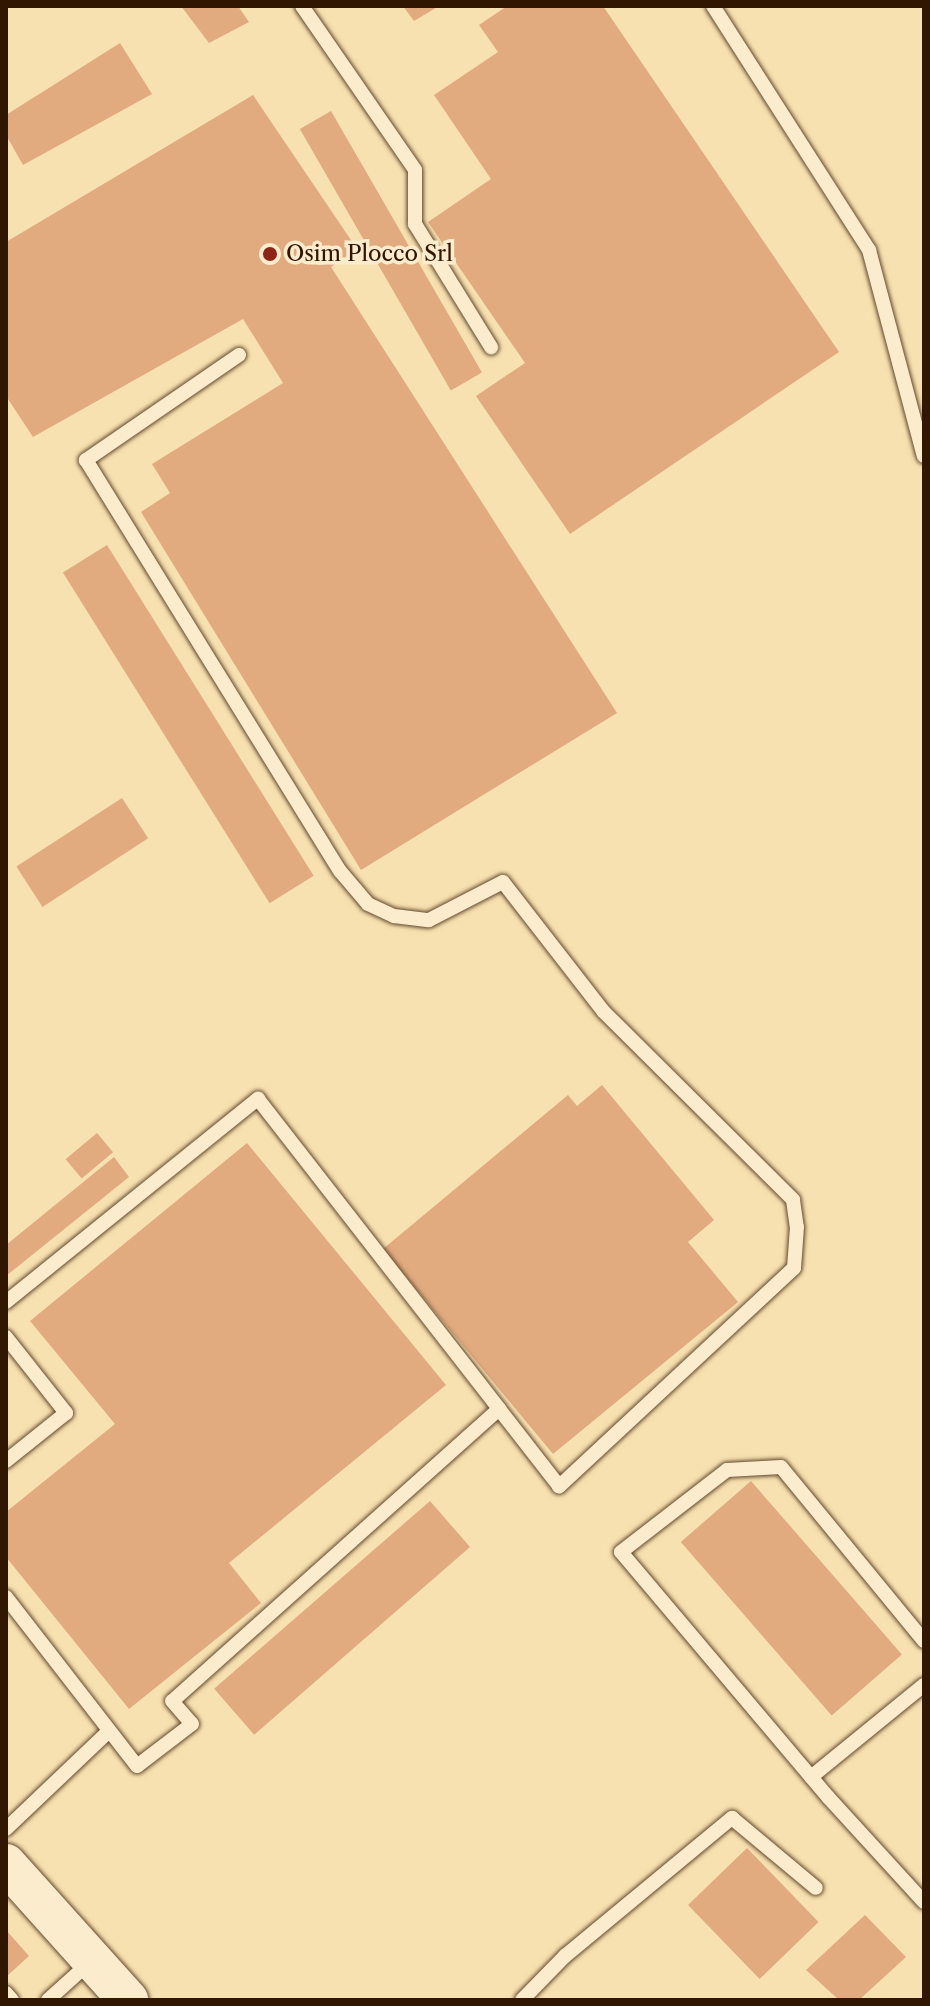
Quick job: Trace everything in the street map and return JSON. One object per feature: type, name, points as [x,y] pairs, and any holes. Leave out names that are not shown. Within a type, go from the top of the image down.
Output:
[{"type":"street","points":[[6,1857],[128,2000]]},
{"type":"lane","points":[[302,6],[415,170],[415,224],[491,347]]},
{"type":"lane","points":[[713,6],[869,250],[922,436],[924,456]]},
{"type":"lane","points":[[6,1302],[258,1099],[559,1486],[794,1268],[797,1227],[793,1200],[603,1011],[503,882],[429,920],[394,916],[368,904],[340,871],[86,460],[239,355]]},
{"type":"lane","points":[[6,1337],[66,1413],[6,1461]]},
{"type":"lane","points":[[6,1597],[137,1766],[192,1724],[172,1701],[499,1409]]},
{"type":"lane","points":[[924,1641],[781,1467],[727,1470],[621,1552],[811,1777],[924,1902]]},
{"type":"lane","points":[[811,1777],[924,1685]]},
{"type":"lane","points":[[6,1857],[109,1731]]},
{"type":"lane","points":[[522,2000],[565,1956],[732,1818],[816,1888]]},
{"type":"lane","points":[[48,2000],[92,1960]]},
{"type":"lane","points":[[6,1993],[12,2000]]},
{"type":"building","points":[[181,6],[238,6],[249,22],[209,43]]},
{"type":"building","points":[[403,6],[439,6],[414,21]]},
{"type":"building","points":[[507,6],[603,6],[839,352],[570,534],[476,396],[525,363],[428,222],[491,179],[434,95],[498,52],[479,25]]},
{"type":"building","points":[[120,43],[152,94],[23,165],[6,135],[6,115]]},
{"type":"building","points":[[253,95],[357,249],[331,267],[617,713],[361,870],[141,512],[170,493],[152,464],[283,383],[243,319],[33,437],[6,396],[6,242]]},
{"type":"building","points":[[331,111],[482,373],[451,391],[300,129]]},
{"type":"building","points":[[107,545],[314,876],[270,903],[63,573]]},
{"type":"building","points":[[122,798],[148,838],[42,907],[16,867]]},
{"type":"building","points":[[602,1085],[714,1220],[688,1242],[738,1302],[553,1454],[383,1249],[568,1095],[577,1106]]},
{"type":"building","points":[[97,1133],[113,1152],[82,1179],[66,1159]]},
{"type":"building","points":[[247,1143],[446,1385],[229,1563],[261,1603],[129,1709],[6,1557],[6,1512],[115,1424],[30,1321]]},
{"type":"building","points":[[114,1157],[129,1177],[6,1276],[6,1245]]},
{"type":"building","points":[[751,1481],[902,1655],[832,1716],[681,1542]]},
{"type":"building","points":[[430,1501],[470,1547],[254,1735],[214,1689]]},
{"type":"building","points":[[747,1848],[819,1922],[760,1979],[688,1905]]},
{"type":"building","points":[[865,1915],[906,1957],[859,2000],[839,2000],[806,1970]]},
{"type":"building","points":[[6,1930],[29,1956],[6,1977]]},
{"type":"place","name":"Osim Plocco Srl","points":[[270,254]]}]
